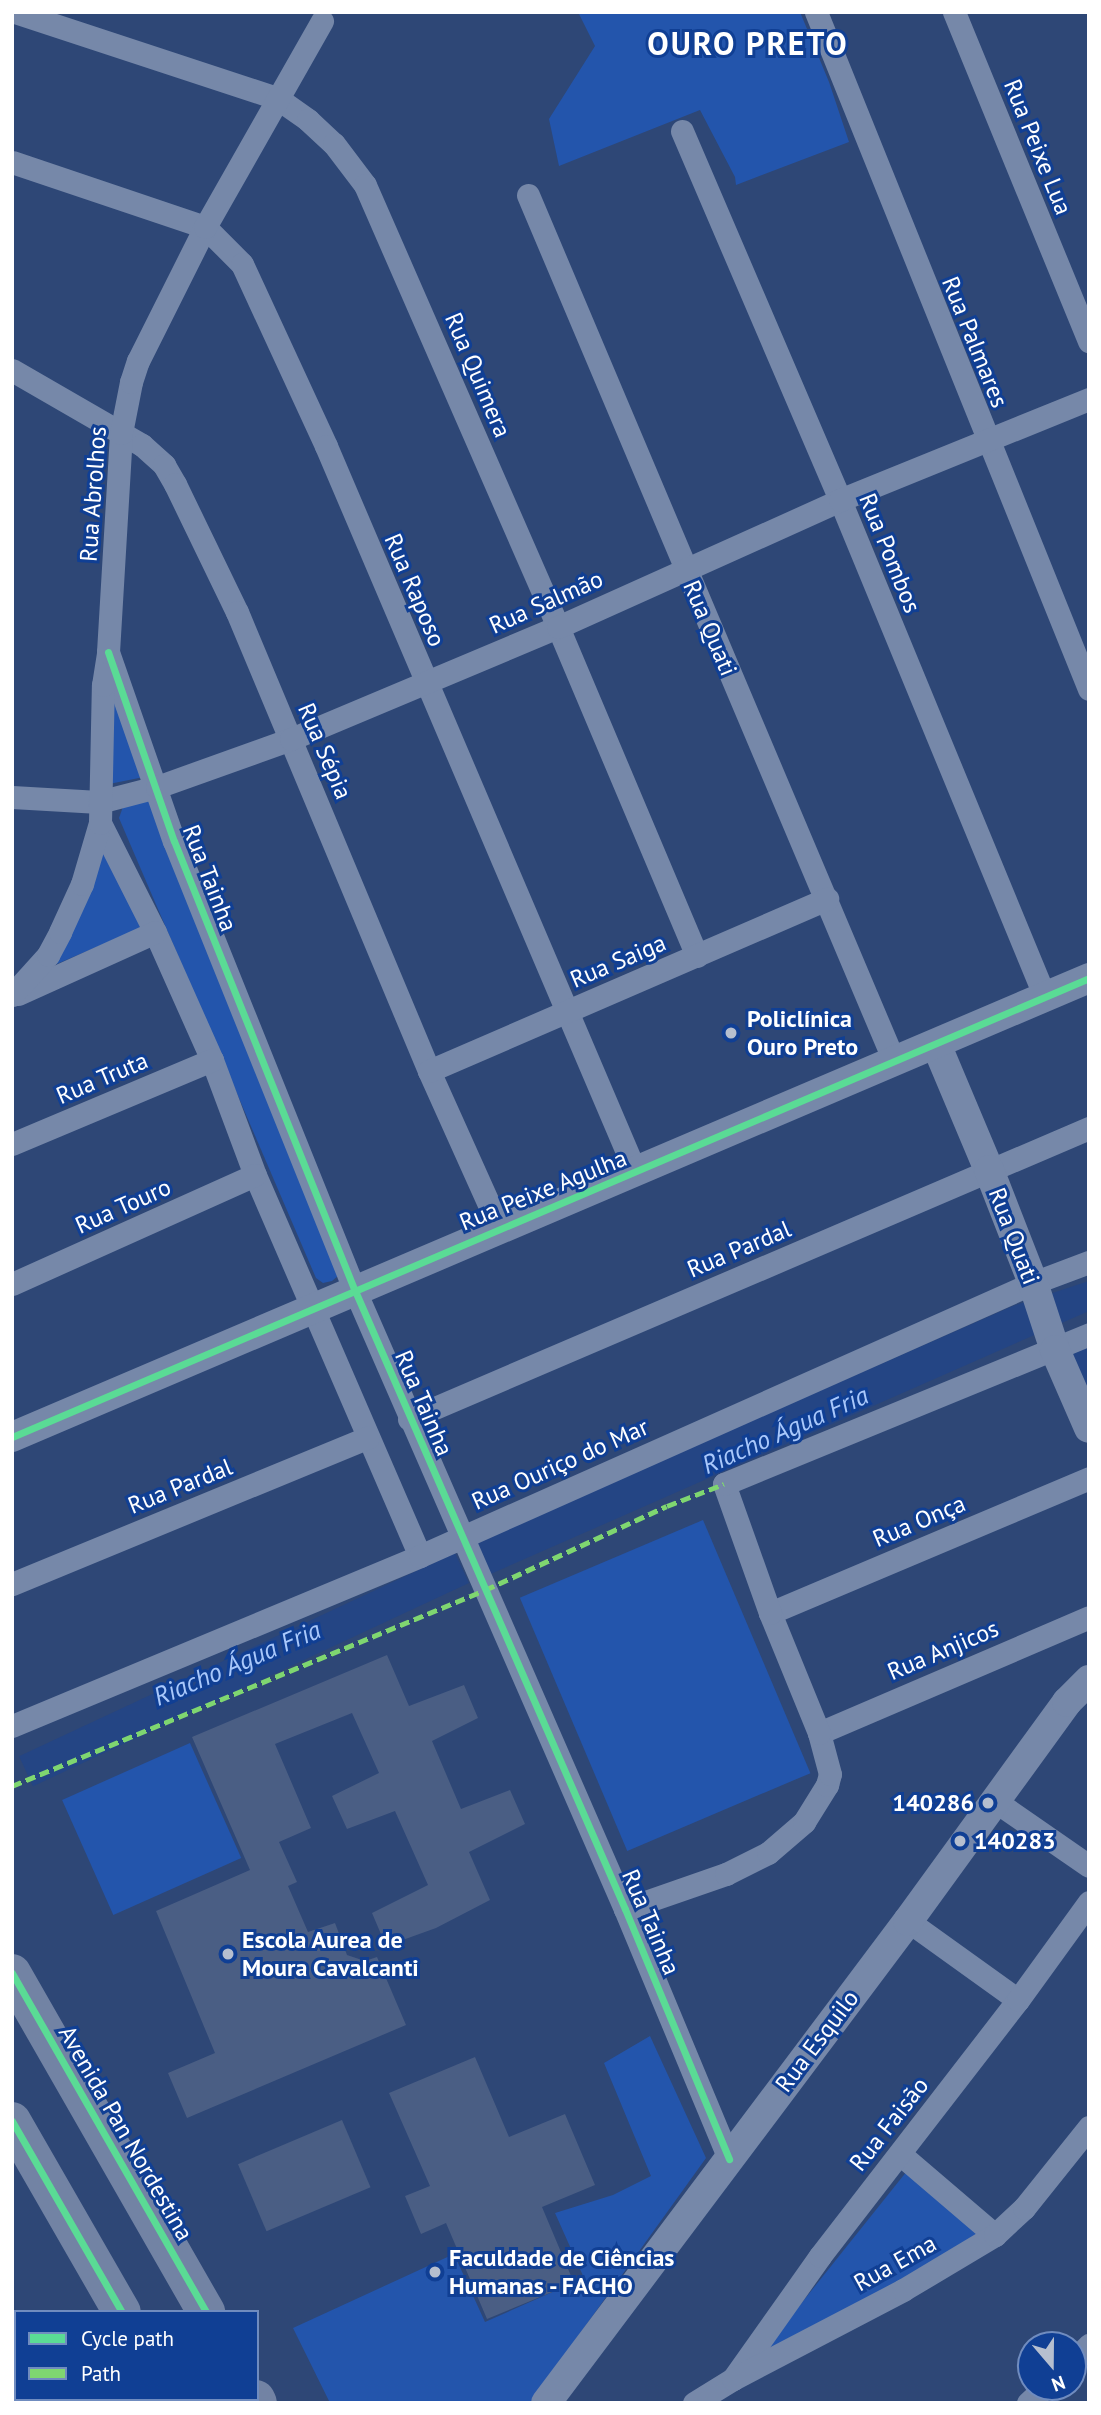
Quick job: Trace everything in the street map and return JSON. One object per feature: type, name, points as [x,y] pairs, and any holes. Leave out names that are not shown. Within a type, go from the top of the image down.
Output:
[{"type":"highway","name":"Avenida Pan Nordestina","points":[[12,1973],[205,2310]]},
{"type":"highway","name":"Avenida Pan Nordestina","points":[[12,2015],[182,2310]]},
{"type":"highway","points":[[12,2121],[121,2310]]},
{"type":"street","name":"Rua Quimera","points":[[15,12],[277,98],[308,120],[334,145],[365,185],[558,627],[697,956]]},
{"type":"street","name":"Rua Palmares","points":[[816,12],[985,438],[1089,689]]},
{"type":"street","name":"Rua Peixe Lua","points":[[954,12],[1089,341]]},
{"type":"street","name":"Rua Abrolhos","points":[[12,996],[48,956],[60,932],[82,884],[99,813],[103,685],[108,652],[121,433],[138,361],[205,227],[322,22]]},
{"type":"street","name":"Rua Pombos","points":[[682,131],[840,500],[1045,997]]},
{"type":"street","name":"Rua Raposo","points":[[12,162],[205,227],[242,264],[326,446],[636,1173]]},
{"type":"street","name":"Rua Quati","points":[[528,195],[894,1061]]},
{"type":"street","name":"Rua Sépia","points":[[12,370],[153,453],[175,484],[237,612],[429,1071],[499,1227]]},
{"type":"street","name":"Rua Salmão","points":[[12,797],[99,813],[157,787],[291,740],[425,681],[558,627],[684,568],[985,438],[1089,399]]},
{"type":"street","name":"Rua Tainha","points":[[108,652],[174,841],[356,1293],[625,1909],[729,2158]]},
{"type":"street","points":[[99,813],[212,1060],[255,1175],[420,1556]]},
{"type":"street","name":"Rua Saiga","points":[[429,1071],[827,899]]},
{"type":"street","name":"Rua Abrolhos","points":[[12,996],[155,932]]},
{"type":"street","name":"Rua Peixe Agulha","points":[[12,1437],[356,1293],[499,1227],[636,1173],[1089,978]]},
{"type":"street","name":"Rua Quati","points":[[936,1044],[989,1170],[1055,1347],[1089,1428]]},
{"type":"street","name":"Rua Truta","points":[[12,1144],[212,1060]]},
{"type":"street","name":"Rua Pardal","points":[[409,1419],[1089,1128]]},
{"type":"street","name":"Rua Touro","points":[[12,1284],[255,1175]]},
{"type":"street","name":"Rua Ouriço do Mar","points":[[12,1726],[420,1556],[463,1541],[1089,1262]]},
{"type":"street","points":[[625,1909],[726,1874],[768,1853],[804,1822],[821,1800],[830,1774],[819,1733],[770,1613],[724,1484],[1089,1334]]},
{"type":"street","name":"Rua Pardal","points":[[12,1584],[368,1437]]},
{"type":"street","name":"Rua Onça","points":[[770,1613],[1089,1478]]},
{"type":"street","name":"Rua Anjicos","points":[[819,1733],[1089,1617]]},
{"type":"street","name":"Rua Esquilo","points":[[546,2403],[908,1921],[1067,1702],[1089,1680]]},
{"type":"street","points":[[995,1801],[1089,1866]]},
{"type":"street","name":"Rua Faisão","points":[[733,2379],[820,2256],[1089,1902]]},
{"type":"street","points":[[908,1921],[1017,2000]]},
{"type":"street","name":"Rua Ema","points":[[694,2403],[733,2379],[903,2290],[995,2235],[1024,2208],[1089,2127]]},
{"type":"street","points":[[900,2154],[995,2235]]},
{"type":"shaded area","points":[[578,12],[800,12],[829,82],[849,142],[736,185],[735,177],[700,110],[559,166],[549,119],[595,46]]},
{"type":"shaded area","points":[[109,668],[144,777],[104,785]]},
{"type":"shaded area","points":[[151,796],[339,1275],[332,1281],[323,1283],[316,1278],[119,818],[125,801]]},
{"type":"shaded area","points":[[102,837],[146,926],[45,969]]},
{"type":"shaded area","points":[[703,1520],[810,1773],[627,1851],[520,1598]]},
{"type":"shaded area","points":[[190,1743],[241,1858],[113,1915],[62,1800]]},
{"type":"shaded area","points":[[650,2036],[706,2158],[530,2403],[330,2403],[293,2328],[454,2254],[485,2322],[584,2278],[555,2213],[613,2195],[651,2176],[604,2063]]},
{"type":"shaded area","points":[[907,2171],[979,2236],[752,2365]]},
{"type":"water","name":"Riacho Água Fria","points":[[1089,1281],[1089,1311],[486,1576],[472,1543],[1013,1306]]},
{"type":"water","points":[[1089,1341],[1089,1398],[1068,1349]]},
{"type":"water","name":"Riacho Água Fria","points":[[455,1553],[469,1583],[33,1786],[19,1756]]},
{"type":"building","points":[[387,1655],[409,1706],[464,1685],[478,1718],[432,1741],[461,1809],[510,1790],[525,1824],[469,1852],[490,1900],[436,1928],[386,1946],[372,1913],[428,1885],[395,1811],[347,1829],[332,1796],[379,1773],[352,1713],[275,1744],[311,1828],[279,1842],[297,1882],[288,1886],[308,1932],[335,1923],[347,1955],[365,1961],[377,1957],[406,2025],[187,2118],[168,2073],[215,2053],[156,1911],[250,1870],[192,1737]]},
{"type":"building","points":[[475,2057],[509,2137],[565,2114],[595,2185],[542,2207],[574,2283],[487,2319],[446,2223],[421,2234],[405,2196],[430,2186],[389,2093]]},
{"type":"building","points":[[342,2120],[371,2187],[267,2231],[238,2164]]},
{"type":"marked path","points":[[12,1786],[485,1590],[667,1506],[724,1484]]},
{"type":"cycle path","points":[[108,652],[174,841],[356,1293],[625,1909],[729,2159]]},
{"type":"cycle path","points":[[12,1437],[1089,978]]},
{"type":"cycle path","points":[[12,1973],[205,2310]]},
{"type":"cycle path","points":[[12,2121],[121,2310]]},
{"type":"place","name":"Policlínica Ouro Preto","points":[[731,1033]]},
{"type":"place","name":"140286","points":[[988,1803]]},
{"type":"place","name":"140283","points":[[960,1841]]},
{"type":"place","name":"Escola Aurea de Moura Cavalcanti","points":[[228,1954]]},
{"type":"place","name":"Faculdade de Ciências Humanas - FACHO","points":[[435,2272]]},
{"type":"district","name":"OURO PRETO","points":[[748,43]]}]
